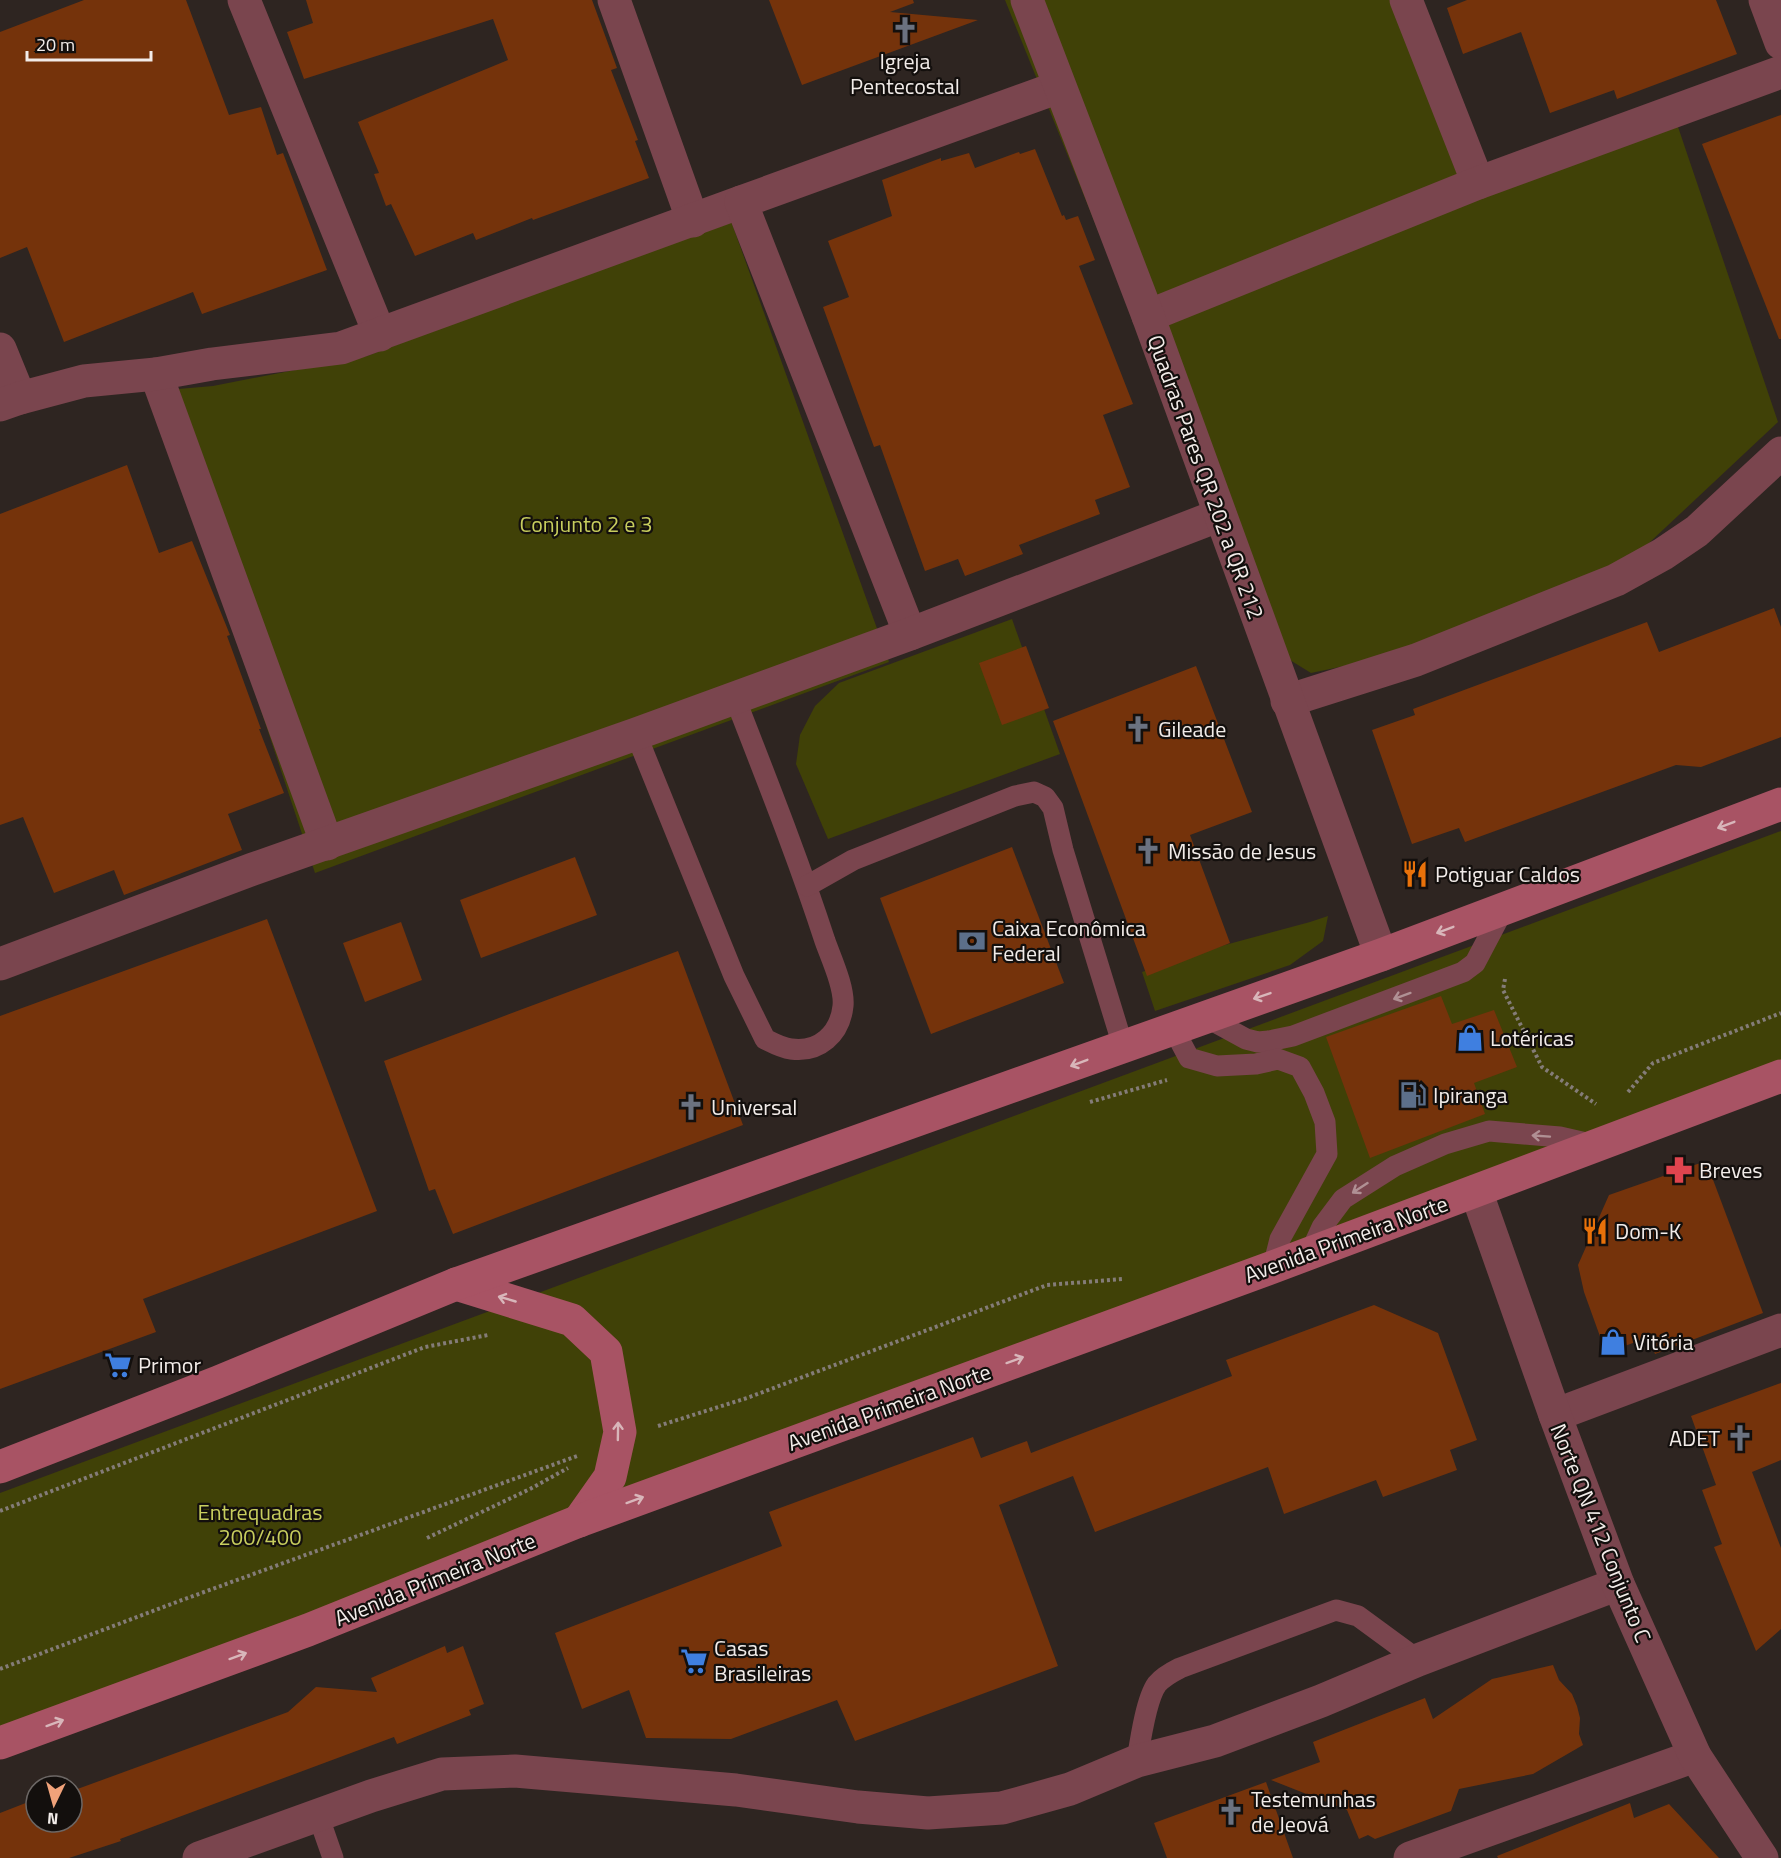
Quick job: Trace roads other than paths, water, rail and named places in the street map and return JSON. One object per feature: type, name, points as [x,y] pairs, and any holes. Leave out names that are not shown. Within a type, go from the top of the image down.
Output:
[{"type":"main road","points":[[0,1467],[207,1386],[456,1284],[1011,1088],[1204,1016],[1381,955],[1781,804]]},
{"type":"main road","name":"Avenida Primeira Norte","points":[[0,1743],[308,1630],[579,1521],[1273,1267],[1781,1076]]},
{"type":"main road","points":[[456,1284],[572,1320],[606,1352],[620,1432],[610,1478],[579,1521]]},
{"type":"street","points":[[244,0],[380,335]]},
{"type":"street","points":[[614,0],[693,221]]},
{"type":"street","name":"Quadras Pares QR 202 a QR 212","points":[[1027,0],[1148,316],[1381,955]]},
{"type":"street","points":[[1406,0],[1478,183]]},
{"type":"street","points":[[1765,0],[1781,43]]},
{"type":"street","points":[[1148,316],[1478,183],[1781,72]]},
{"type":"street","points":[[0,349],[10,402],[84,381],[156,374],[212,364],[341,348],[1059,87]]},
{"type":"street","points":[[741,202],[910,634]]},
{"type":"street","points":[[156,374],[327,844]]},
{"type":"street","points":[[1287,701],[1416,660],[1616,580],[1663,554],[1697,531],[1781,453]]},
{"type":"street","points":[[0,964],[253,869],[636,734],[910,634],[1220,515]]},
{"type":"street","name":"Norte QN 412 Conjunto C","points":[[1476,1191],[1555,1415],[1618,1584],[1695,1756],[1762,1858]]},
{"type":"street","points":[[1555,1415],[1781,1330]]},
{"type":"street","points":[[199,1858],[442,1774],[515,1771],[736,1790],[916,1812],[965,1812],[1002,1808],[1070,1789],[1137,1761],[1215,1741],[1618,1584]]},
{"type":"street","points":[[1431,1854],[1695,1756]]},
{"type":"lane","points":[[636,734],[739,987],[765,1039],[789,1049],[808,1049],[826,1042],[839,1026],[844,1004],[807,886],[735,698]]},
{"type":"lane","points":[[807,886],[853,860],[1015,796],[1034,792],[1045,797],[1053,808],[1063,850],[1123,1046]]},
{"type":"lane","points":[[1204,1016],[1246,1040],[1258,1042],[1293,1036],[1463,972],[1475,963],[1504,908]]},
{"type":"lane","points":[[1173,1028],[1189,1058],[1217,1066],[1256,1064],[1278,1059],[1300,1067]]},
{"type":"lane","points":[[1273,1267],[1280,1239],[1327,1154],[1325,1122],[1314,1093],[1300,1067],[1293,1036]]},
{"type":"lane","points":[[1311,1251],[1322,1227],[1343,1199],[1395,1166],[1445,1144],[1489,1131],[1560,1137],[1599,1145]]},
{"type":"lane","points":[[1137,1761],[1143,1725],[1156,1685],[1165,1676],[1180,1668],[1306,1620],[1336,1610],[1358,1616],[1418,1660]]},
{"type":"lane","points":[[318,1815],[333,1858]]},
{"type":"place","name":"Igreja Pentecostal","points":[[905,30]]},
{"type":"place","name":"Gileade","points":[[1138,729]]},
{"type":"place","name":"Missão de Jesus","points":[[1148,851]]},
{"type":"place","name":"Potiguar Caldos","points":[[1415,874]]},
{"type":"place","name":"Caixa Econômica Federal","points":[[972,941]]},
{"type":"place","name":"Lotéricas","points":[[1470,1038]]},
{"type":"place","name":"Ipiranga","points":[[1413,1095]]},
{"type":"place","name":"Universal","points":[[691,1107]]},
{"type":"place","name":"Breves","points":[[1679,1170]]},
{"type":"place","name":"Dom-K","points":[[1595,1231]]},
{"type":"place","name":"Vitória","points":[[1613,1342]]},
{"type":"place","name":"Primor","points":[[118,1365]]},
{"type":"place","name":"ADET","points":[[1740,1438]]},
{"type":"place","name":"Casas Brasileiras","points":[[694,1661]]},
{"type":"place","name":"Testemunhas de Jeová","points":[[1231,1812]]},
{"type":"park label","name":"Conjunto 2 e 3","points":[[586,524]]},
{"type":"park label","name":"Entrequadras 200/400","points":[[260,1524]]}]
